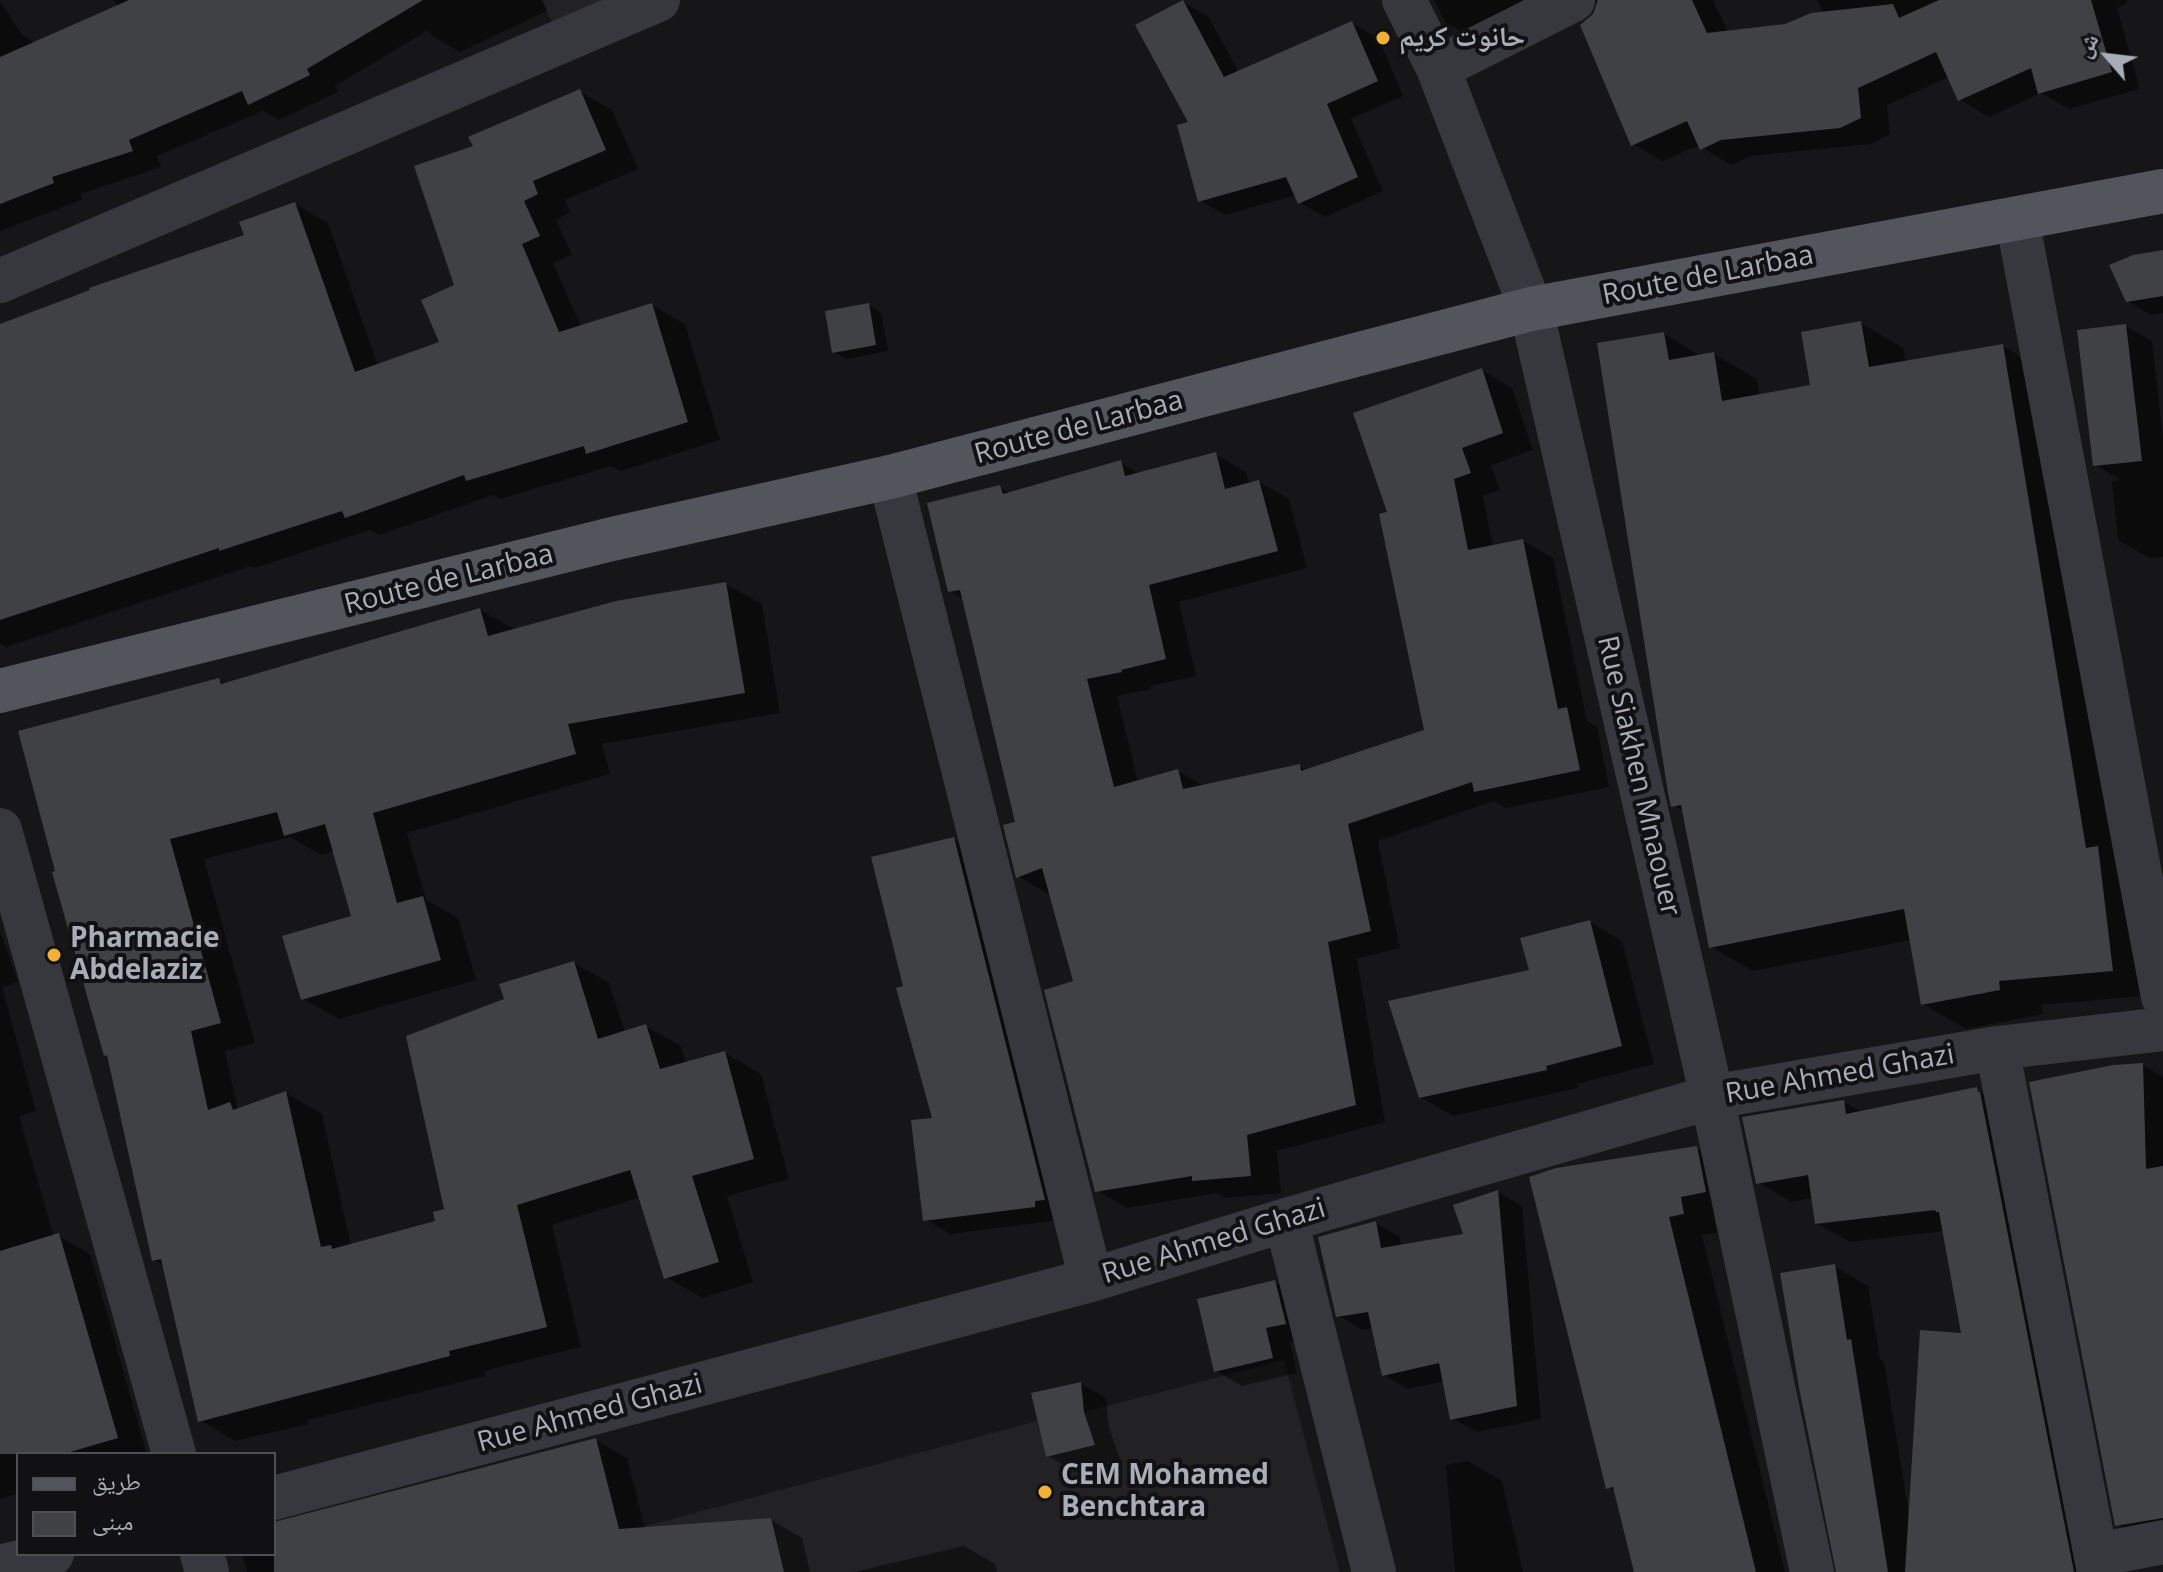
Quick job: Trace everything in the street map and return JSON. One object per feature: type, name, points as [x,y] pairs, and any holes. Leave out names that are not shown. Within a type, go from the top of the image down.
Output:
[{"type":"main road","name":"Route de Larbaa","points":[[0,691],[612,539],[890,477],[1531,309],[2163,191]]},
{"type":"street","points":[[0,281],[658,0]]},
{"type":"street","name":"Rue Siakhen Mnaouer","points":[[1404,0],[1438,68],[1531,309],[1712,1097],[1812,1572]]},
{"type":"street","points":[[1438,68],[1573,0]]},
{"type":"street","points":[[2017,218],[2163,997]]},
{"type":"street","points":[[890,477],[1091,1280]]},
{"type":"street","points":[[0,830],[173,1452]]},
{"type":"street","name":"Rue Ahmed Ghazi","points":[[276,1497],[1091,1280],[1286,1220],[1712,1097],[1997,1048],[2163,1029]]},
{"type":"street","points":[[1997,1048],[2097,1563],[2163,1542]]},
{"type":"street","points":[[1286,1220],[1374,1572]]},
{"type":"street","points":[[0,1567],[44,1556]]},
{"type":"shaded area","points":[[542,0],[604,0],[552,23]]},
{"type":"shaded area","name":"CEM Mohamed Benchtara","points":[[1284,1360],[1340,1572],[650,1572],[639,1528],[1037,1421],[1046,1457],[1095,1445],[1084,1412]]},
{"type":"building","points":[[129,0],[423,0],[307,69],[310,75],[248,105],[242,91],[129,140],[133,151],[52,177],[54,183],[0,204],[0,57]]},
{"type":"building","points":[[1183,0],[1224,77],[1352,21],[1378,81],[1327,104],[1358,177],[1298,204],[1286,177],[1198,202],[1177,125],[1188,122],[1135,25]]},
{"type":"building","points":[[1598,0],[1692,0],[1707,33],[1785,24],[1811,13],[1893,4],[1899,18],[1939,0],[2091,0],[2112,72],[2038,94],[2031,68],[1958,101],[1936,52],[1858,88],[1861,118],[1840,128],[1721,140],[1700,150],[1687,121],[1631,146],[1580,25],[1593,14]]},
{"type":"building","points":[[580,89],[606,150],[533,181],[538,194],[524,201],[540,236],[522,244],[559,332],[652,303],[688,422],[586,454],[584,446],[466,481],[464,475],[345,518],[342,511],[0,620],[0,324],[89,288],[244,235],[239,222],[295,202],[355,372],[439,342],[421,300],[454,285],[414,166],[473,146],[468,137]]},
{"type":"building","points":[[2163,250],[2163,296],[2126,302],[2109,265],[2133,255]]},
{"type":"building","points":[[869,303],[876,345],[832,353],[825,311]]},
{"type":"building","points":[[1861,321],[1869,367],[2003,344],[2086,848],[2098,846],[2113,971],[1999,981],[2000,990],[1921,1005],[1904,909],[1709,948],[1681,805],[1671,807],[1668,793],[1597,343],[1664,332],[1669,360],[1714,352],[1722,401],[1810,385],[1801,332]]},
{"type":"building","points":[[2126,324],[2142,461],[2093,466],[2077,330]]},
{"type":"building","points":[[1482,368],[1503,433],[1462,448],[1471,473],[1454,479],[1468,550],[1523,539],[1558,709],[1567,707],[1580,770],[1474,792],[1472,782],[1348,824],[1371,931],[1328,942],[1356,1105],[1247,1135],[1251,1176],[1192,1181],[1192,1176],[1095,1192],[1044,990],[1073,981],[1042,868],[1016,878],[1003,825],[1015,822],[960,590],[948,592],[927,503],[1000,485],[1003,494],[1121,460],[1125,476],[1216,452],[1225,489],[1259,480],[1278,551],[1149,585],[1166,659],[1087,679],[1114,787],[1178,769],[1183,789],[1300,764],[1301,771],[1424,730],[1379,514],[1387,512],[1353,413]]},
{"type":"building","points":[[726,582],[745,693],[568,724],[576,754],[373,813],[397,903],[423,896],[441,960],[301,1000],[282,936],[351,916],[325,824],[284,836],[277,812],[170,839],[221,1023],[191,1031],[208,1110],[230,1102],[233,1110],[286,1091],[321,1247],[331,1245],[332,1249],[435,1221],[433,1212],[444,1209],[406,1036],[504,999],[499,984],[574,961],[598,1039],[646,1024],[660,1069],[725,1051],[754,1159],[692,1176],[719,1262],[664,1279],[630,1170],[517,1205],[547,1327],[449,1351],[450,1356],[198,1422],[161,1259],[152,1261],[107,1055],[104,1056],[52,872],[55,871],[18,731],[219,678],[221,684],[480,608],[488,636],[616,601]]},
{"type":"building","points":[[954,837],[1045,1200],[1035,1201],[1035,1207],[923,1221],[911,1120],[932,1118],[896,988],[903,986],[871,857]]},
{"type":"building","points":[[1590,920],[1622,1046],[1546,1066],[1547,1070],[1419,1098],[1388,1001],[1529,970],[1520,938]]},
{"type":"building","points":[[2143,1063],[2146,1169],[2163,1166],[2163,1518],[2115,1526],[2029,1082],[2113,1065]]},
{"type":"building","points":[[1977,1087],[2074,1572],[1905,1572],[1920,1330],[1961,1333],[1939,1212],[1815,1224],[1808,1175],[1756,1184],[1742,1117],[1844,1100],[1846,1114]]},
{"type":"building","points":[[1697,1146],[1706,1192],[1681,1197],[1684,1214],[1669,1217],[1756,1572],[1634,1572],[1613,1487],[1606,1489],[1529,1177],[1556,1168]]},
{"type":"building","points":[[1498,1190],[1517,1406],[1450,1420],[1439,1363],[1382,1376],[1368,1312],[1336,1317],[1318,1237],[1376,1221],[1381,1248],[1463,1234],[1453,1205]]},
{"type":"building","points":[[59,1233],[118,1438],[70,1452],[0,1454],[0,1251]]},
{"type":"building","points":[[1835,1264],[1847,1340],[1851,1339],[1888,1572],[1836,1572],[1799,1388],[1780,1273]]},
{"type":"building","points":[[1275,1280],[1286,1324],[1266,1328],[1273,1358],[1214,1372],[1197,1299]]},
{"type":"building","points":[[1081,1382],[1084,1412],[1095,1445],[1046,1457],[1031,1393]]},
{"type":"building","points":[[596,1438],[619,1529],[771,1518],[784,1572],[274,1572],[276,1521]]},
{"type":"place","name":"حانوت كريم","points":[[1383,38]]},
{"type":"place","name":"Pharmacie Abdelaziz","points":[[54,955]]},
{"type":"place","name":"CEM Mohamed Benchtara","points":[[1045,1492]]}]
